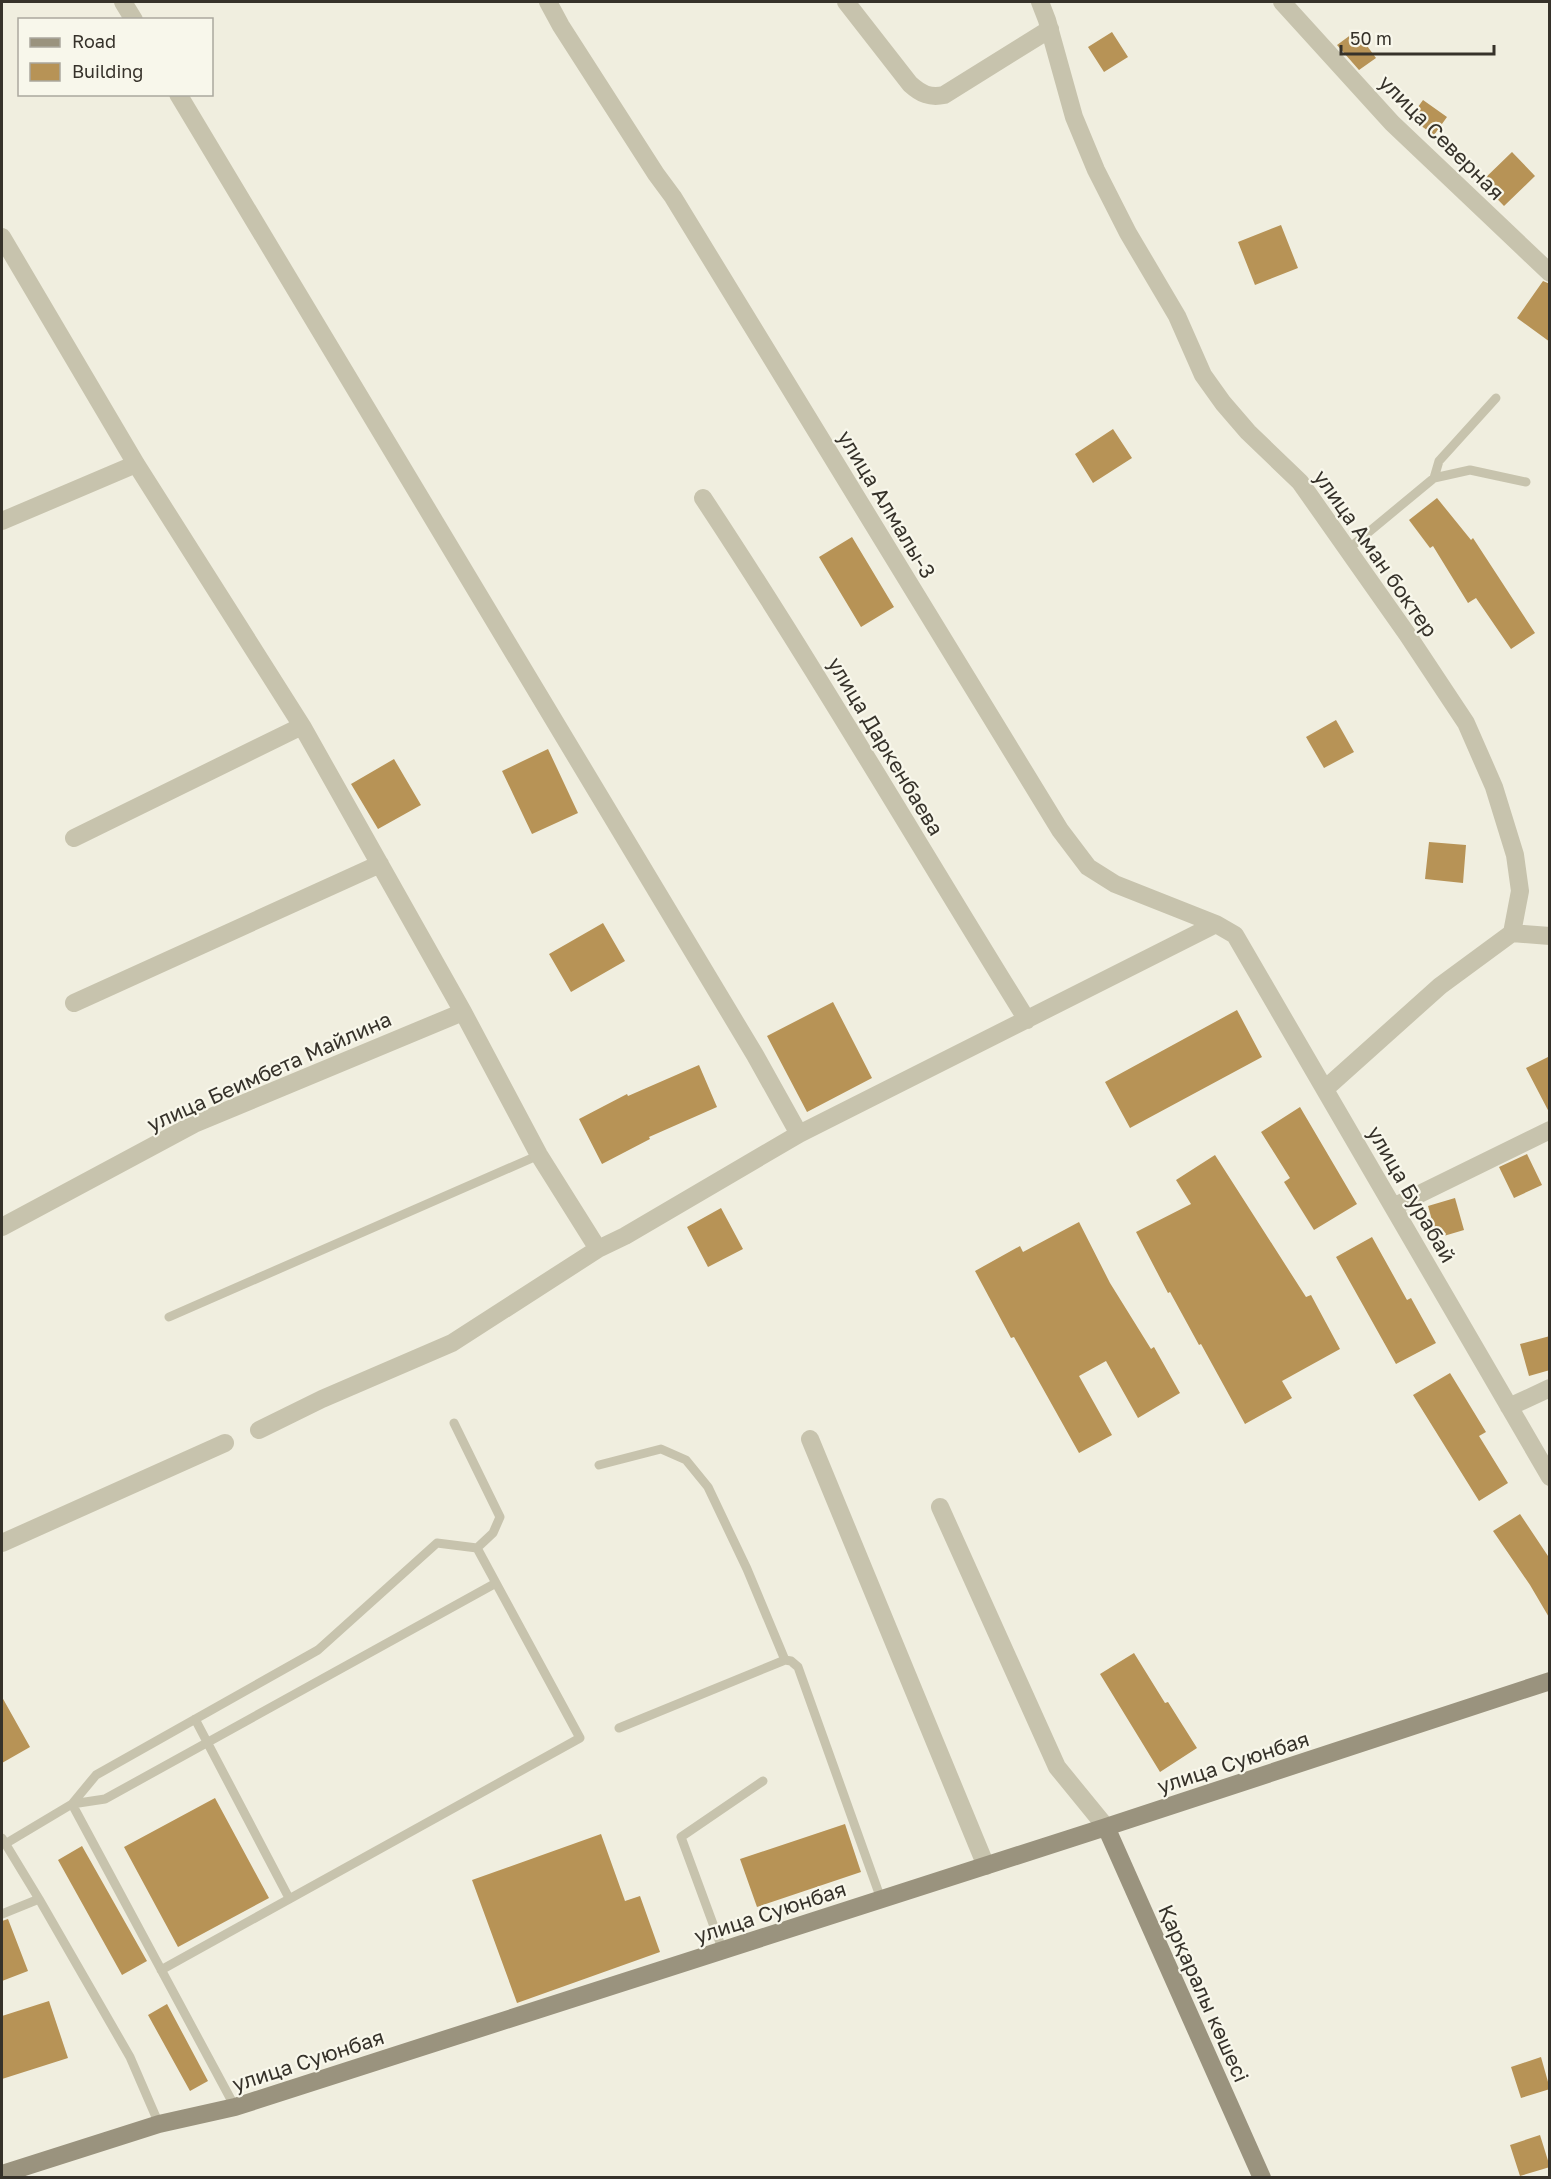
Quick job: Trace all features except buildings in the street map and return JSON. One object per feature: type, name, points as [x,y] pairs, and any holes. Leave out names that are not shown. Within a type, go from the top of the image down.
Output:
[{"type":"street","points":[[123,2],[133,18]]},
{"type":"street","name":"улица Алмалы-3","points":[[548,2],[561,26],[673,197],[1074,849],[1088,867],[1116,884],[1216,924],[1235,935]]},
{"type":"street","points":[[846,2],[910,84],[919,92],[932,97],[944,95],[1050,29]]},
{"type":"street","name":"улица Аман боктер","points":[[1040,2],[1050,29],[1074,117],[1096,170],[1128,233],[1177,316],[1203,375],[1248,432],[1300,482],[1407,634],[1466,723],[1482,757],[1515,855],[1520,891],[1512,933]]},
{"type":"street","name":"улица Северная","points":[[1282,2],[1392,123],[1550,273]]},
{"type":"street","points":[[179,96],[754,1055],[799,1134]]},
{"type":"street","points":[[2,237],[136,464],[302,726],[463,1012],[540,1155],[598,1249]]},
{"type":"street","points":[[2,521],[136,464]]},
{"type":"street","name":"улица Даркенбаева","points":[[703,498],[755,576],[854,735],[1027,1020]]},
{"type":"street","points":[[74,838],[302,726]]},
{"type":"street","points":[[74,1003],[380,864]]},
{"type":"street","points":[[259,1430],[322,1399],[452,1342],[598,1249],[625,1236],[799,1134],[1216,924]]},
{"type":"street","points":[[1325,1089],[1440,986],[1512,933],[1550,936]]},
{"type":"street","name":"улица Бурабай","points":[[1235,935],[1550,1477]]},
{"type":"street","name":"улица Беимбета Майлина","points":[[2,1227],[194,1124],[463,1012]]},
{"type":"street","points":[[1393,1207],[1550,1130]]},
{"type":"street","points":[[1509,1407],[1550,1388]]},
{"type":"street","points":[[810,1439],[986,1866]]},
{"type":"street","points":[[2,1543],[225,1443]]},
{"type":"street","points":[[940,1507],[1058,1767],[1106,1827]]},
{"type":"street","name":"улица Суюнбая","points":[[2,2174],[159,2124],[236,2107],[986,1866],[1550,1681]]},
{"type":"street","name":"Қарқаралы көшесі","points":[[1106,1827],[1262,2178]]},
{"type":"lane","points":[[1434,478],[1440,460],[1496,398]]},
{"type":"lane","points":[[1347,550],[1434,478],[1470,470],[1526,482]]},
{"type":"lane","points":[[170,1317],[540,1155]]},
{"type":"lane","points":[[454,1423],[500,1516],[493,1533],[477,1548]]},
{"type":"lane","points":[[599,1466],[661,1449],[686,1460],[708,1487],[747,1569],[784,1660]]},
{"type":"lane","points":[[72,1804],[96,1775],[318,1650],[437,1543],[477,1548]]},
{"type":"lane","points":[[161,1970],[580,1738],[477,1548]]},
{"type":"lane","points":[[159,2124],[130,2057],[3,1841],[72,1804],[105,1799],[496,1583]]},
{"type":"lane","points":[[619,1728],[784,1660],[791,1661],[798,1667],[881,1899]]},
{"type":"lane","points":[[195,1719],[289,1898]]},
{"type":"lane","points":[[723,1951],[681,1837],[763,1781]]},
{"type":"lane","points":[[72,1804],[236,2107]]},
{"type":"lane","points":[[2,1914],[39,1899]]}]
